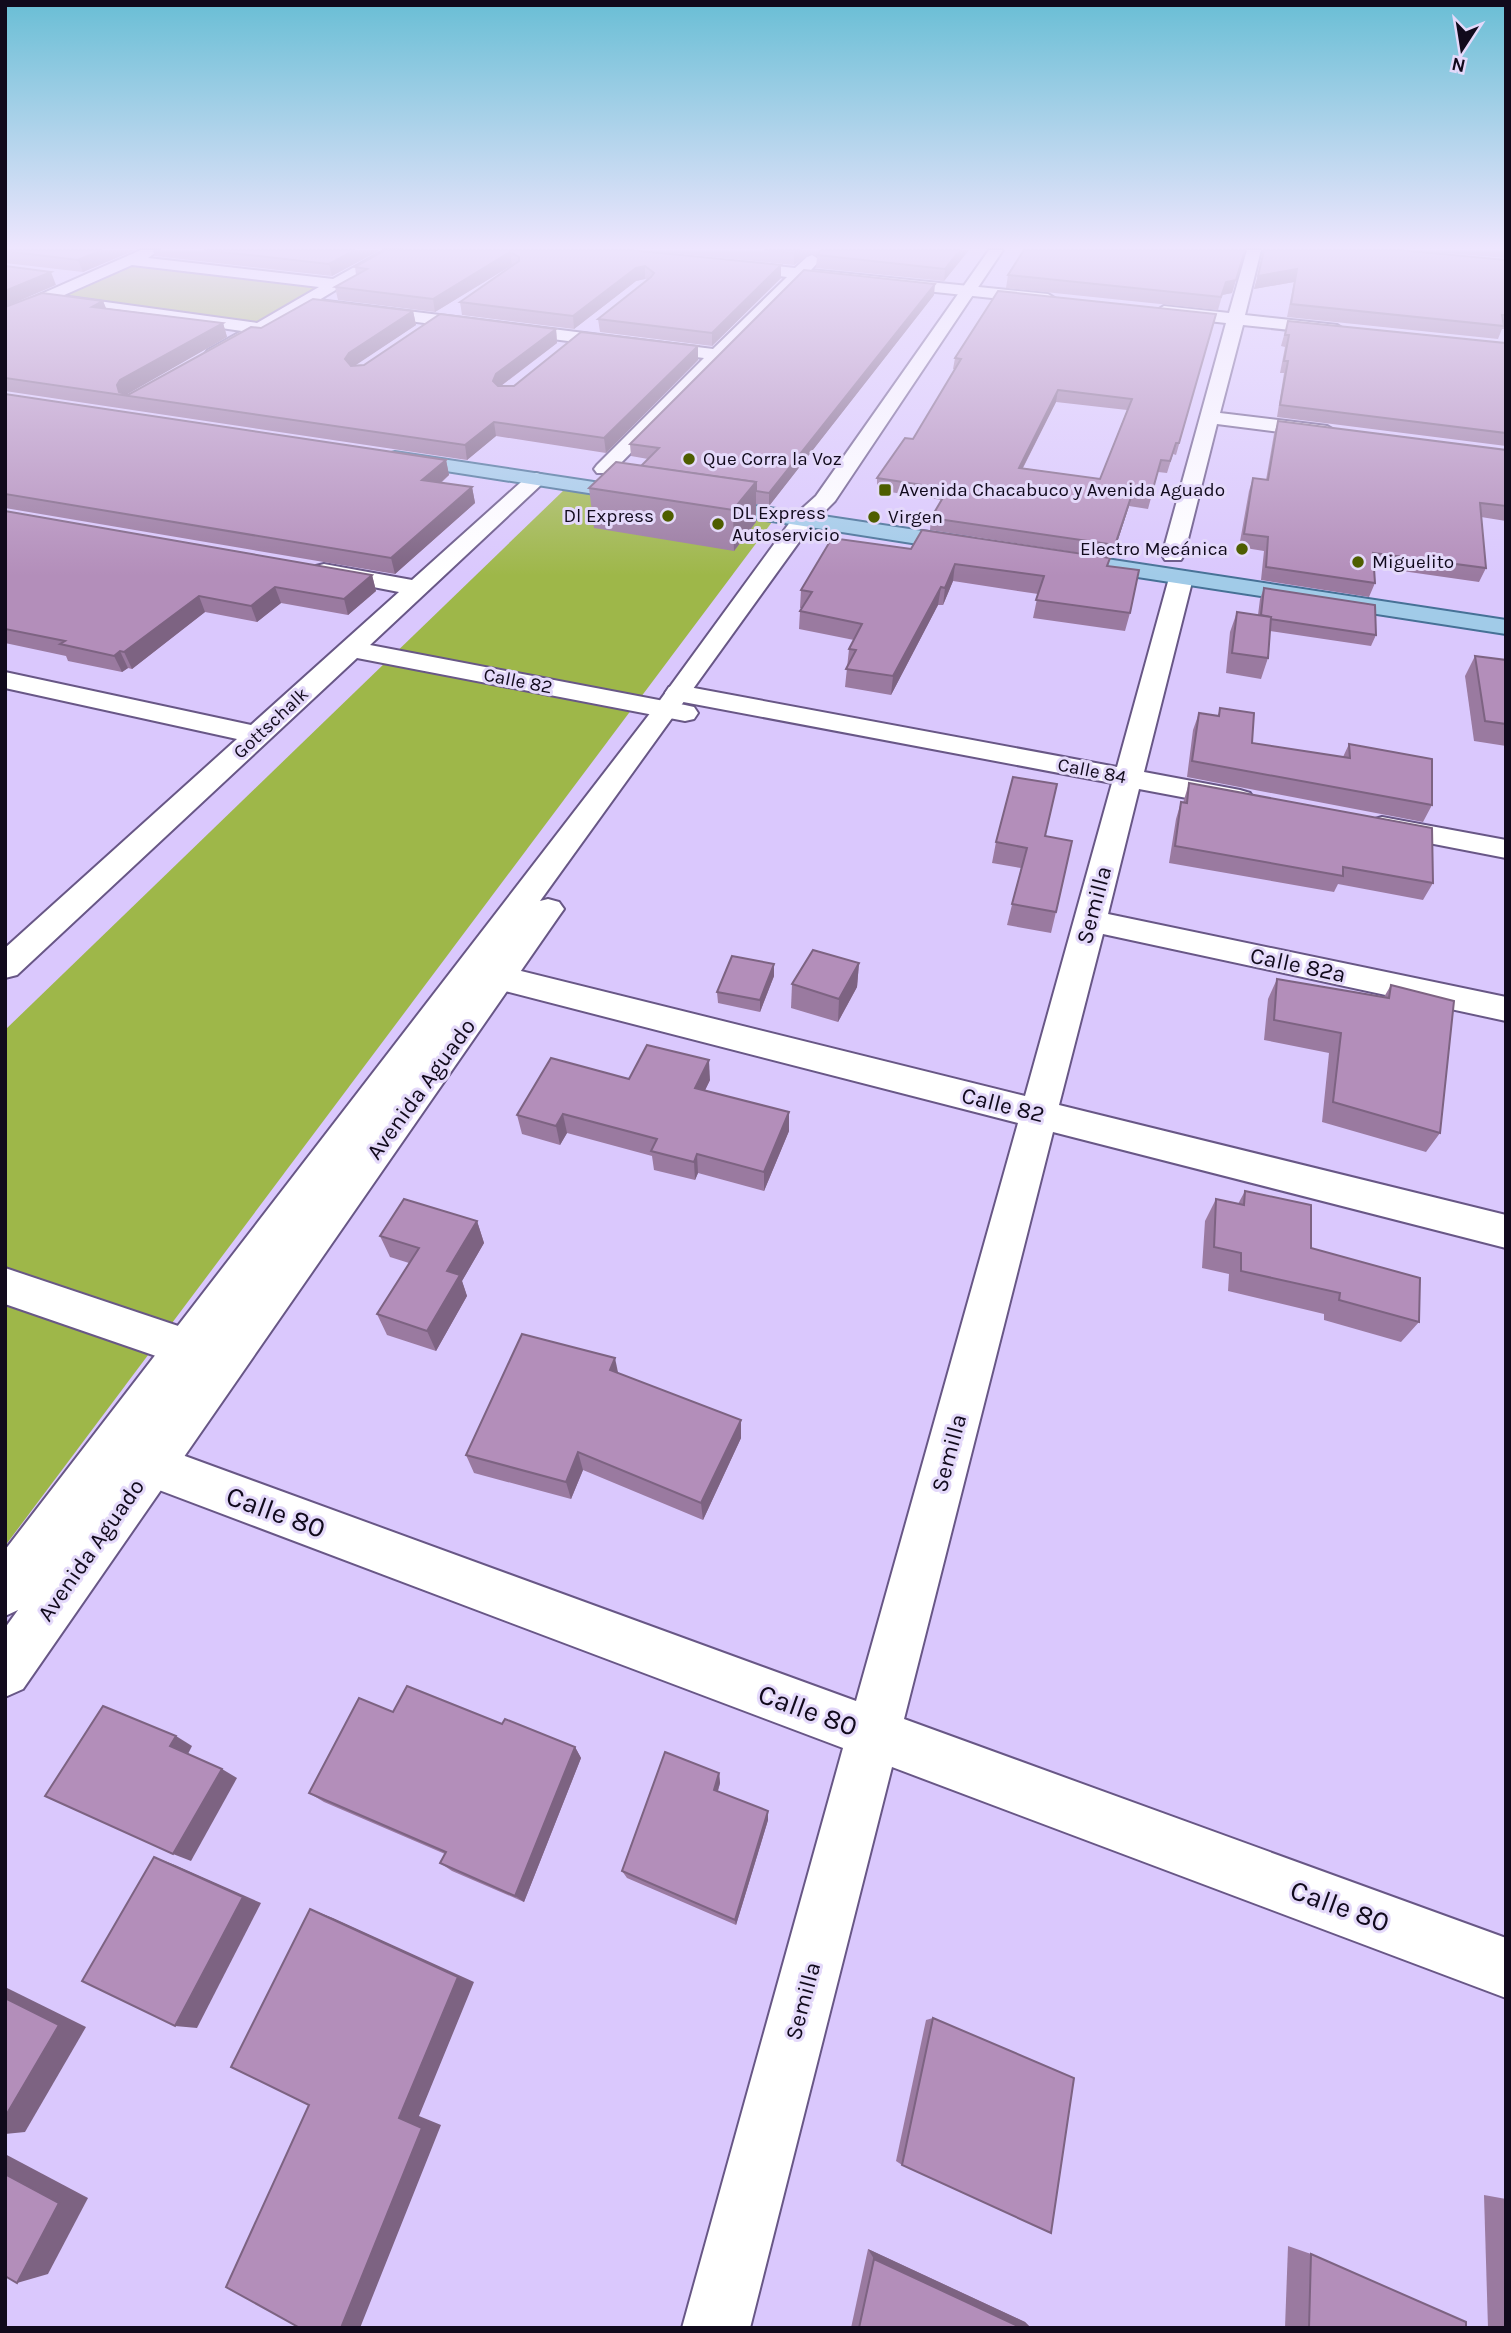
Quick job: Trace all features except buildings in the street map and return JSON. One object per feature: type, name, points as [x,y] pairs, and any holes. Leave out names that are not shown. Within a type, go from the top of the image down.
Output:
[{"type":"main road","points":[[645,475],[377,446],[536,479],[657,497]]},
{"type":"main road","points":[[700,484],[989,548]]},
{"type":"main road","points":[[684,501],[825,512]]},
{"type":"main road","points":[[1071,561],[1178,561],[1506,627]]},
{"type":"street","points":[[203,361],[207,359]]},
{"type":"street","points":[[604,470],[714,359]]},
{"type":"street","name":"Avenida Aguado","points":[[5,1671],[130,1458],[187,1349],[825,512],[923,359]]},
{"type":"street","name":"Semilla","points":[[716,2328],[1128,778],[1225,359]]},
{"type":"street","points":[[1210,417],[1345,434]]},
{"type":"street","name":"Gottschalk","points":[[5,967],[536,479]]},
{"type":"street","points":[[308,568],[418,587]]},
{"type":"street","name":"Calle 82","points":[[351,649],[682,703]]},
{"type":"street","points":[[5,680],[258,735]]},
{"type":"street","name":"Avenida Aguado","points":[[5,1591],[226,1361],[501,978],[682,703]]},
{"type":"street","name":"Calle 84","points":[[682,703],[1263,803]]},
{"type":"street","points":[[1357,821],[1506,849]]},
{"type":"street","name":"Calle 82a","points":[[1090,920],[1506,1009]]},
{"type":"street","name":"Calle 82","points":[[501,978],[1506,1232]]},
{"type":"street","points":[[5,1286],[226,1361]]},
{"type":"street","name":"Calle 80","points":[[130,1458],[1506,1968]]},
{"type":"green space","points":[[564,490],[772,522],[5,1546],[5,1030]]},
{"type":"place","name":"Que Corra la Voz","points":[[689,459]]},
{"type":"place","name":"Avenida Chacabuco y Avenida Aguado","points":[[885,490]]},
{"type":"place","name":"Dl Express","points":[[668,516]]},
{"type":"place","name":"Virgen","points":[[874,517]]},
{"type":"place","name":"DL Express Autoservicio","points":[[718,524]]},
{"type":"place","name":"Electro Mecánica","points":[[1242,549]]},
{"type":"place","name":"Miguelito","points":[[1358,562]]}]
